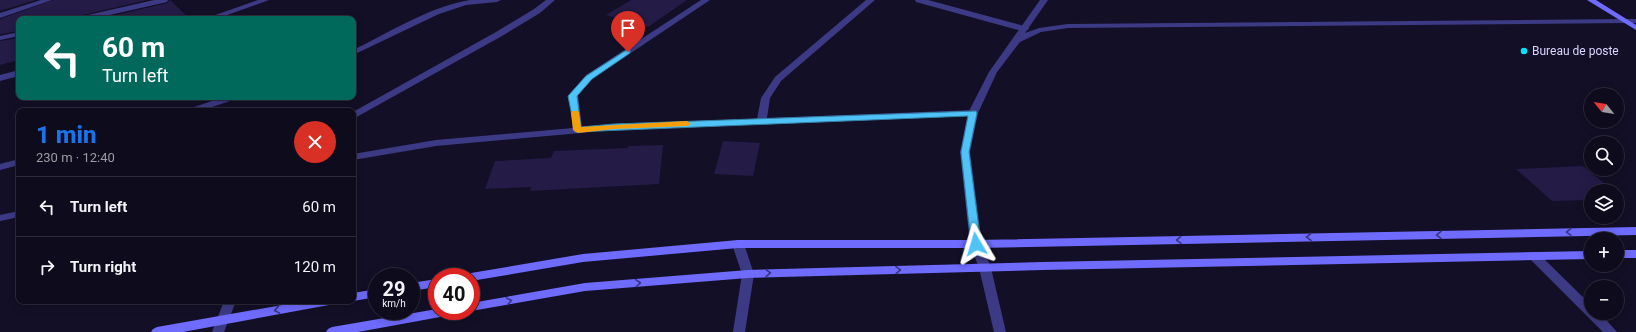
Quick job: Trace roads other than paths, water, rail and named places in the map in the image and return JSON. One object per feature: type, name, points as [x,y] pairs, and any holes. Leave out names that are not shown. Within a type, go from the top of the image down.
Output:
[{"type":"main road","points":[[1590,0],[1636,28]]},
{"type":"main road","points":[[480,275],[583,258],[738,244],[976,244],[1636,231]]},
{"type":"main road","points":[[1624,254],[1636,254]]},
{"type":"main road","points":[[480,305],[585,287],[748,274],[1584,255]]},
{"type":"main road","points":[[356,296],[368,294]]},
{"type":"main road","points":[[157,332],[312,304]]},
{"type":"main road","points":[[332,332],[428,315]]},
{"type":"street","points":[[0,16],[48,0]]},
{"type":"street","points":[[95,16],[164,0]]},
{"type":"street","points":[[217,16],[265,0]]},
{"type":"street","points":[[356,52],[430,16],[453,7],[466,3],[497,0]]},
{"type":"street","points":[[356,114],[499,34],[537,11],[551,0]]},
{"type":"street","points":[[578,130],[572,96],[589,77],[706,0]]},
{"type":"street","points":[[762,121],[761,107],[766,95],[778,79],[871,0]]},
{"type":"street","points":[[919,0],[1025,29]]},
{"type":"street","points":[[1000,332],[985,268],[976,244],[965,152],[973,113],[993,72],[1025,29],[1044,0]]},
{"type":"street","points":[[1017,40],[1039,30],[1068,26],[1636,20]]},
{"type":"street","points":[[0,38],[16,35]]},
{"type":"street","points":[[0,78],[16,74]]},
{"type":"street","points":[[200,108],[224,100]]},
{"type":"street","points":[[356,156],[436,143],[614,127],[973,113]]},
{"type":"street","points":[[0,167],[16,163]]},
{"type":"street","points":[[0,218],[16,215]]},
{"type":"street","points":[[738,244],[748,274],[739,332]]},
{"type":"street","points":[[1534,256],[1584,306]]},
{"type":"street","points":[[218,332],[229,304]]},
{"type":"street","points":[[1598,320],[1611,332]]},
{"type":"place","name":"Bureau de poste","points":[[1524,51]]}]
